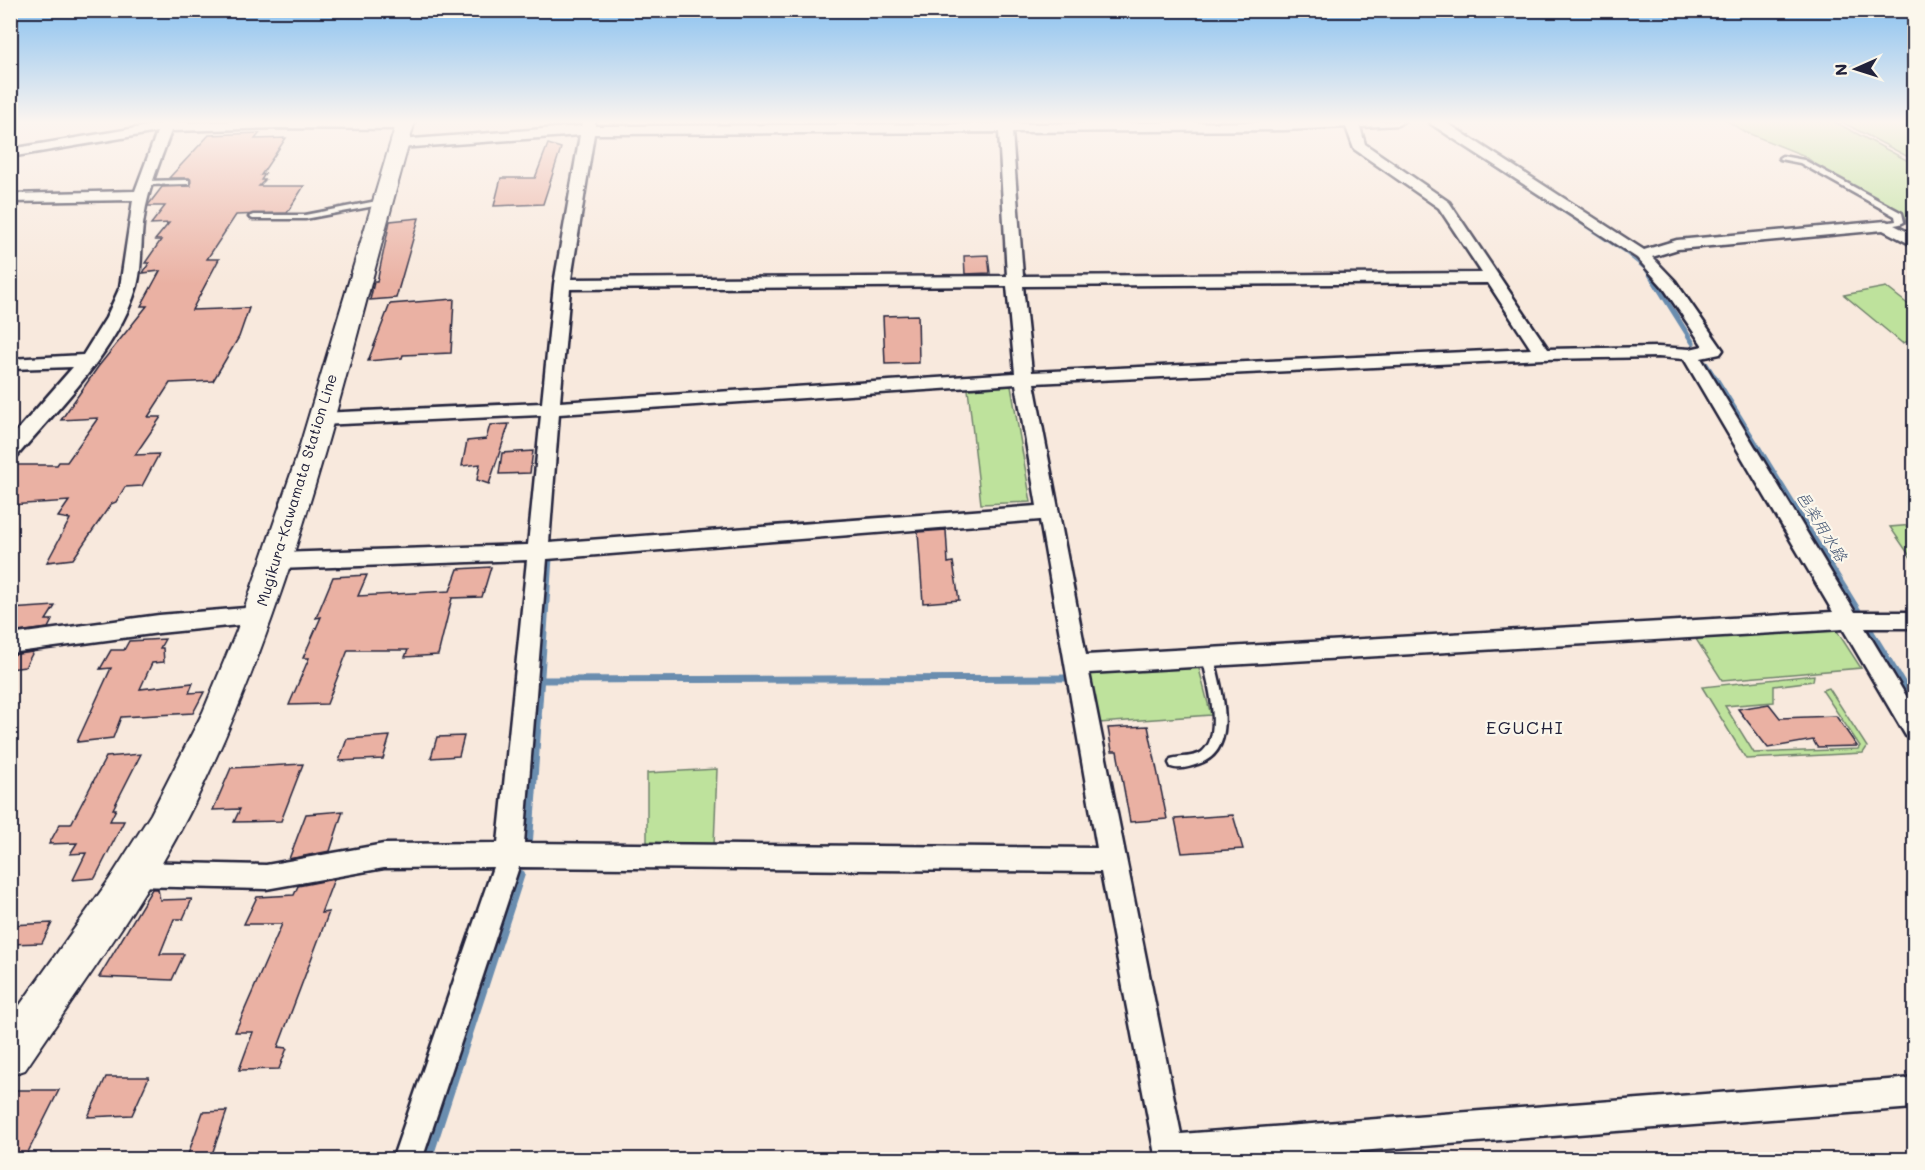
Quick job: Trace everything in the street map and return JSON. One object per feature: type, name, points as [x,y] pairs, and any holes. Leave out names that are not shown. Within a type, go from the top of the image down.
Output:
[{"type":"main road","name":"Mugikura-Kawamata Station Line","points":[[10,1055],[134,874],[181,793],[220,711],[278,561],[390,176]]},
{"type":"street","points":[[10,451],[88,361],[126,296],[133,268],[135,221],[147,176]]},
{"type":"street","points":[[407,1160],[510,855],[562,284],[580,176]]},
{"type":"street","points":[[1009,176],[1024,378],[1112,860],[1170,1155],[1914,1093]]},
{"type":"street","points":[[1401,176],[1444,206],[1543,354]]},
{"type":"street","points":[[320,419],[550,409],[1024,378],[1543,354],[1658,352],[1690,354],[1714,350],[1669,284],[1642,255],[1521,176]]},
{"type":"street","points":[[10,198],[142,189]]},
{"type":"street","points":[[1642,255],[1677,245],[1886,225],[1914,241]]},
{"type":"street","points":[[562,284],[1492,278]]},
{"type":"street","points":[[1690,354],[1860,619],[1914,729]]},
{"type":"street","points":[[10,364],[88,361]]},
{"type":"street","points":[[278,561],[537,552],[1048,512]]},
{"type":"street","points":[[10,644],[159,624],[258,615]]},
{"type":"street","points":[[1076,665],[1860,619],[1914,620]]},
{"type":"street","points":[[134,874],[266,877],[384,856],[1112,860]]},
{"type":"lane","points":[[1829,176],[1899,215],[1900,222],[1886,225]]},
{"type":"lane","points":[[142,189],[186,182]]},
{"type":"lane","points":[[253,217],[305,217],[382,202]]},
{"type":"lane","points":[[1175,763],[1206,756],[1216,746],[1219,710],[1208,657]]},
{"type":"green space","points":[[1833,176],[1914,176],[1914,227],[1908,223],[1905,216]]},
{"type":"green space","points":[[1886,287],[1914,309],[1914,340],[1902,343],[1844,295]]},
{"type":"green space","points":[[1011,386],[1031,502],[981,504],[968,389]]},
{"type":"green space","points":[[1914,525],[1914,562],[1890,527]]},
{"type":"green space","points":[[1835,628],[1861,668],[1722,680],[1694,636]]},
{"type":"green space","points":[[1197,661],[1211,715],[1099,723],[1090,672]]},
{"type":"green space","points":[[1814,675],[1813,681],[1774,686],[1774,702],[1725,706],[1754,753],[1858,749],[1860,746],[1822,690],[1829,688],[1867,747],[1863,753],[1746,759],[1702,687]]},
{"type":"green space","points":[[717,769],[714,845],[647,842],[647,773]]},
{"type":"building","points":[[171,176],[264,176],[261,180],[265,180],[259,186],[304,186],[287,213],[236,215],[207,259],[219,259],[192,310],[249,308],[239,337],[213,381],[170,383],[148,417],[161,417],[135,455],[159,454],[142,486],[125,487],[73,559],[47,562],[70,519],[58,517],[69,501],[10,505],[10,465],[57,465],[59,462],[67,462],[98,418],[61,420],[98,367],[147,306],[141,306],[160,271],[143,273],[149,263],[145,263],[161,240],[155,240],[169,223],[151,224],[165,206],[148,206],[162,187],[191,186],[189,178],[169,178]]},
{"type":"building","points":[[536,176],[552,176],[543,204],[494,206],[501,178],[535,178]]},
{"type":"building","points":[[419,218],[396,298],[370,300],[374,282],[377,282],[390,221]]},
{"type":"building","points":[[988,255],[990,273],[965,274],[964,256]]},
{"type":"building","points":[[454,299],[451,353],[403,355],[402,358],[368,361],[390,304]]},
{"type":"building","points":[[918,315],[919,363],[885,364],[883,316]]},
{"type":"building","points":[[509,424],[489,484],[477,480],[480,464],[462,466],[467,441],[486,439],[490,425]]},
{"type":"building","points":[[533,451],[530,473],[499,474],[502,453]]},
{"type":"building","points":[[946,530],[948,563],[953,562],[959,600],[923,603],[918,532]]},
{"type":"building","points":[[491,567],[482,597],[452,598],[438,655],[405,657],[408,650],[348,650],[327,704],[289,705],[309,658],[303,658],[321,617],[316,618],[333,577],[367,575],[358,596],[450,591],[458,569]]},
{"type":"building","points":[[55,606],[46,620],[52,620],[48,628],[10,633],[10,609]]},
{"type":"building","points":[[165,639],[160,648],[163,648],[164,662],[152,663],[140,689],[193,683],[189,693],[204,692],[193,713],[121,717],[113,738],[77,742],[111,668],[100,669],[111,650],[124,650],[129,641]]},
{"type":"building","points":[[33,652],[25,667],[10,669],[10,655]]},
{"type":"building","points":[[1769,704],[1780,718],[1836,716],[1857,746],[1817,747],[1813,740],[1768,748],[1738,709]]},
{"type":"building","points":[[1148,726],[1167,819],[1130,822],[1117,751],[1112,751],[1108,728]]},
{"type":"building","points":[[390,736],[383,759],[339,761],[347,739]]},
{"type":"building","points":[[464,736],[459,756],[431,758],[437,737]]},
{"type":"building","points":[[141,754],[113,809],[116,809],[110,821],[124,821],[95,878],[73,880],[86,853],[70,854],[77,843],[49,844],[60,824],[71,824],[106,757]]},
{"type":"building","points":[[303,764],[281,821],[234,822],[240,809],[213,810],[231,768]]},
{"type":"building","points":[[343,811],[330,851],[289,859],[306,814]]},
{"type":"building","points":[[1233,815],[1243,849],[1182,853],[1175,819]]},
{"type":"building","points":[[334,879],[321,913],[329,912],[278,1047],[287,1048],[279,1069],[239,1070],[253,1032],[235,1032],[282,924],[244,924],[257,897],[294,895],[298,886]]},
{"type":"building","points":[[152,889],[158,889],[160,900],[192,899],[183,919],[174,919],[160,954],[184,954],[172,980],[99,977]]},
{"type":"building","points":[[52,923],[42,943],[10,944],[10,925]]},
{"type":"building","points":[[106,1077],[149,1077],[132,1115],[88,1117]]},
{"type":"building","points":[[10,1090],[59,1090],[24,1160],[10,1160]]},
{"type":"building","points":[[227,1111],[210,1160],[186,1160],[203,1112]]},
{"type":"waterway","name":"邑楽用水路","points":[[1510,176],[1625,251],[1646,268],[1693,343]]},
{"type":"waterway","name":"邑楽用水路","points":[[1706,364],[1715,378]]},
{"type":"waterway","name":"邑楽用水路","points":[[1714,377],[1914,702]]},
{"type":"waterway","points":[[538,719],[549,558]]},
{"type":"waterway","points":[[542,680],[1071,678]]},
{"type":"waterway","points":[[529,840],[538,718]]},
{"type":"waterway","points":[[428,1160],[521,874]]},
{"type":"district","name":"EGUCHI","points":[[1525,728]]}]
